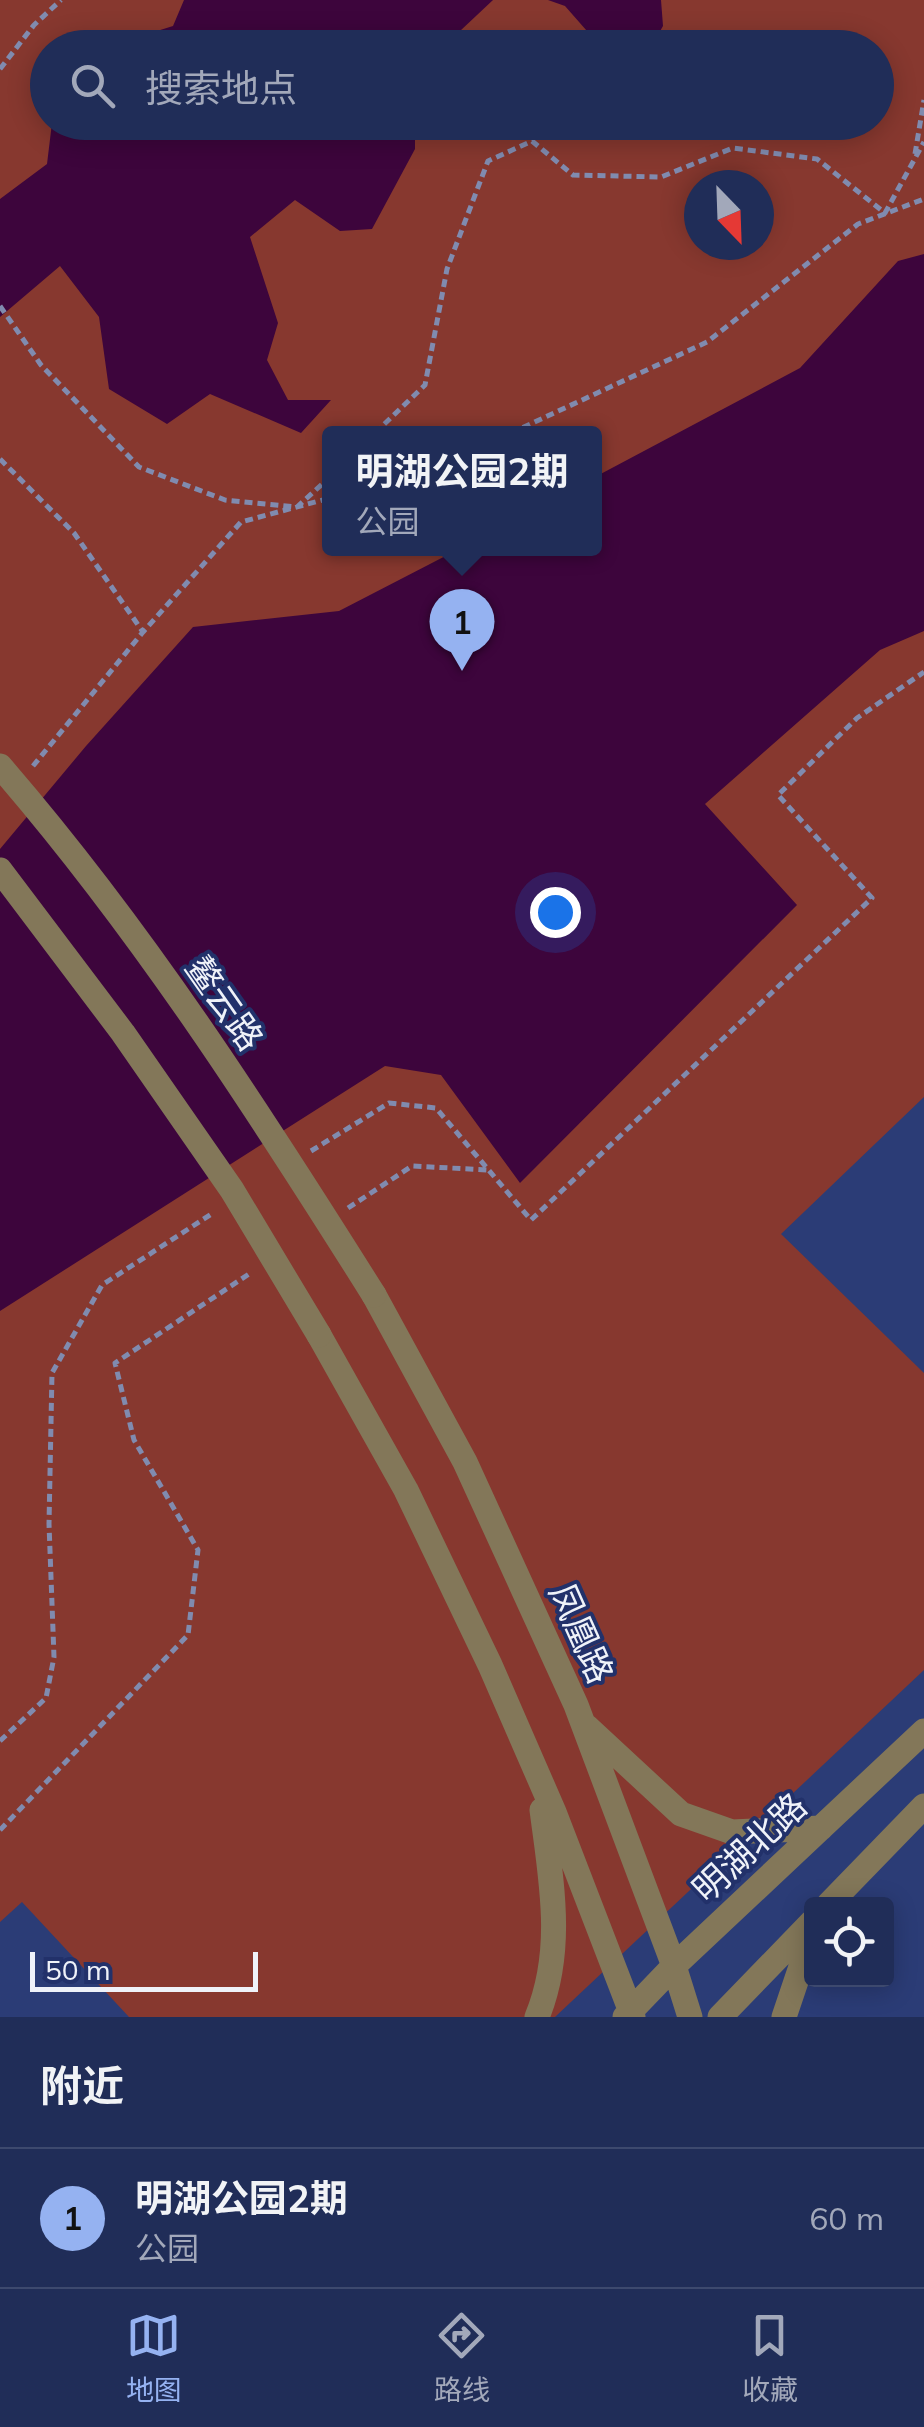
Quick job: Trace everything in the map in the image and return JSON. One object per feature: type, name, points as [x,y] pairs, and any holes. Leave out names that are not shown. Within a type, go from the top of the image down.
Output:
[{"type":"street","name":"鳌云路","points":[[12,771],[176,992],[270,1130],[374,1295]]},
{"type":"street","points":[[0,870],[123,1033],[221,1174],[319,1335],[406,1490],[538,1775],[630,2015]]},
{"type":"street","name":"凤凰路","points":[[374,1295],[465,1462],[584,1724],[690,2017]]},
{"type":"street","points":[[584,1724],[681,1814],[732,1832],[820,1828]]},
{"type":"street","name":"明湖北路","points":[[630,2015],[674,1966],[924,1731]]},
{"type":"street","points":[[536,2017],[544,2000],[556,1922],[538,1775]]},
{"type":"street","points":[[836,1897],[924,1806]]},
{"type":"street","points":[[720,2017],[804,1930]]},
{"type":"street","points":[[784,2017],[804,1958]]},
{"type":"path","points":[[30,30],[61,0]]},
{"type":"path","points":[[0,69],[30,30]]},
{"type":"path","points":[[913,162],[924,100]]},
{"type":"path","points":[[383,426],[425,385],[447,269],[488,160],[532,140],[573,174],[660,177],[732,148],[817,159],[885,213]]},
{"type":"path","points":[[885,213],[924,142]]},
{"type":"path","points":[[528,426],[708,342],[858,224],[924,199]]},
{"type":"path","points":[[0,306],[41,365],[139,467],[225,500],[296,507],[322,483]]},
{"type":"path","points":[[0,459],[74,533],[143,632]]},
{"type":"path","points":[[12,771],[242,522],[322,500]]},
{"type":"path","points":[[306,1155],[389,1102],[436,1108],[531,1220],[872,898],[778,795],[857,718],[924,672]]},
{"type":"path","points":[[346,1210],[412,1166],[488,1170]]},
{"type":"path","points":[[0,1740],[46,1698],[54,1657],[48,1524],[52,1373],[102,1286],[222,1207]]},
{"type":"path","points":[[0,1830],[188,1635],[198,1550],[134,1440],[115,1363],[264,1264]]},
{"type":"shaded area","points":[[0,0],[924,0],[924,1097],[781,1234],[924,1373],[924,1670],[555,2017],[129,2017],[22,1902],[0,1922]]},
{"type":"shaded area","points":[[184,0],[493,0],[461,30],[160,30],[173,26]]},
{"type":"shaded area","points":[[548,0],[661,0],[663,26],[661,30],[586,30],[565,6]]},
{"type":"shaded area","points":[[50,140],[415,140],[415,149],[372,229],[340,231],[295,200],[250,237],[278,323],[267,360],[288,400],[331,400],[301,433],[210,394],[167,424],[109,389],[99,317],[60,266],[0,317],[0,199],[47,164]]},
{"type":"shaded area","points":[[924,254],[924,631],[880,650],[705,804],[797,905],[520,1183],[441,1075],[385,1066],[0,1311],[0,849],[86,746],[193,627],[339,611],[445,556],[602,556],[602,473],[800,368],[898,261]]},
{"type":"place","name":"明湖公园2期","points":[[462,671]]}]
